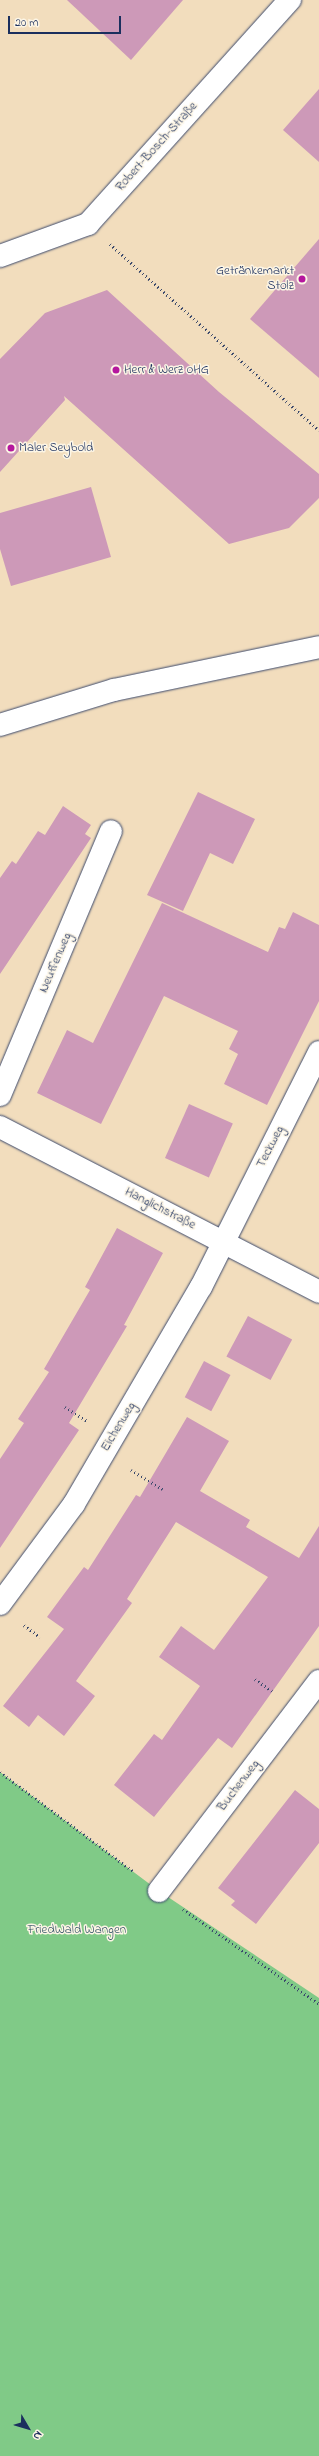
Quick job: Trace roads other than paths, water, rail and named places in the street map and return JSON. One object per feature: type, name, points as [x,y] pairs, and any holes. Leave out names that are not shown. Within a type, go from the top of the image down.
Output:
[{"type":"street","name":"Robert-Bosch-Straße","points":[[0,256],[88,224],[290,0]]},
{"type":"street","points":[[0,725],[114,690],[319,647]]},
{"type":"street","name":"Neuffenweg","points":[[0,1096],[111,831]]},
{"type":"street","name":"Teckweg","points":[[224,1242],[319,1052]]},
{"type":"street","name":"Hanglichstraße","points":[[0,1127],[319,1292]]},
{"type":"street","name":"Eichenweg","points":[[0,1604],[74,1504],[201,1287],[224,1242]]},
{"type":"street","name":"Buchenweg","points":[[159,1891],[319,1681]]},
{"type":"place","name":"Getränkemarkt Stolz","points":[[302,279]]},
{"type":"place","name":"Herr & Werz oHG","points":[[116,370]]},
{"type":"place","name":"Maler Seybold","points":[[11,448]]},
{"type":"park label","name":"FriedWald Wangen","points":[[77,1930]]}]
